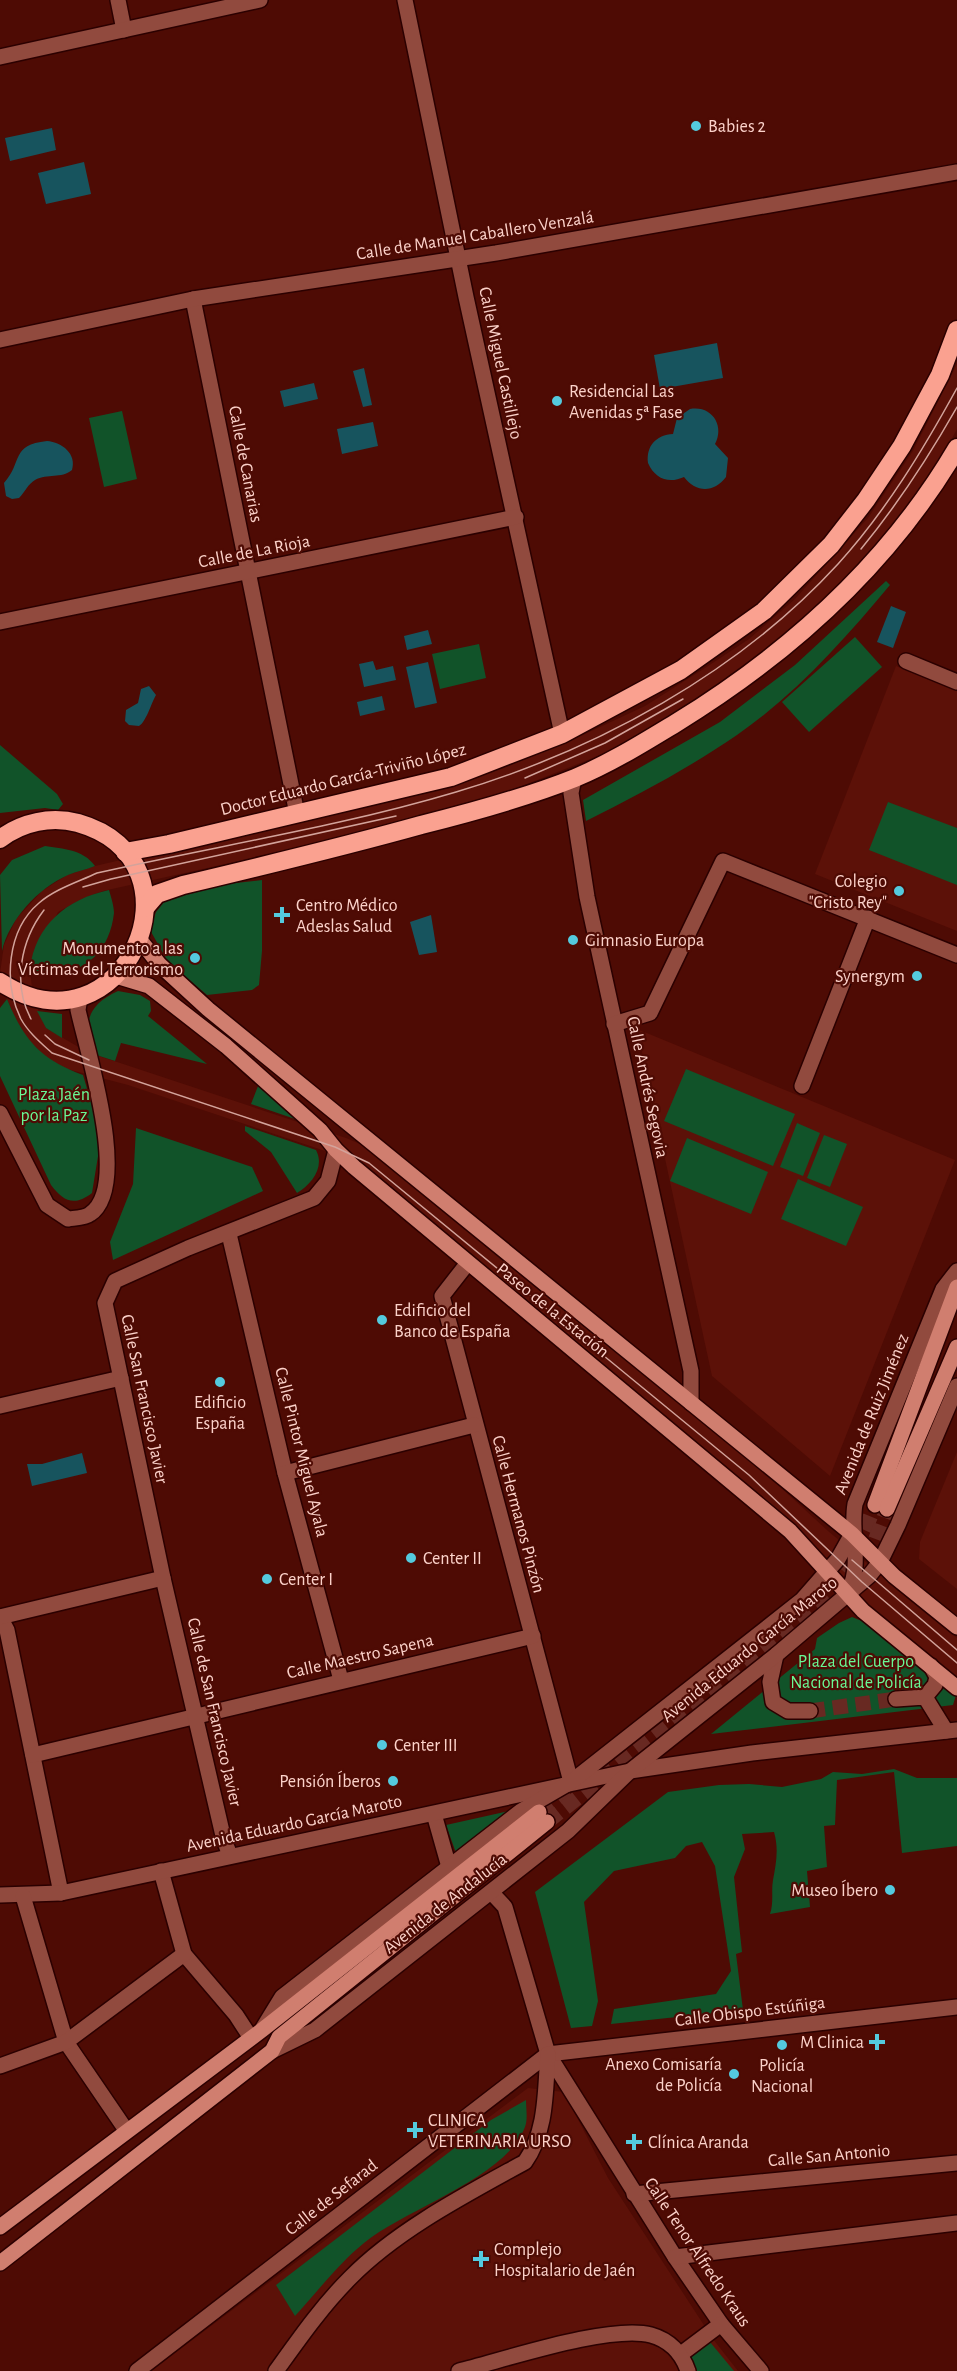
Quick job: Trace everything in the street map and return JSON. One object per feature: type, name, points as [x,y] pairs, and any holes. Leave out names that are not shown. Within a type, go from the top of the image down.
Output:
[{"type":"highway","name":"Doctor Eduardo García-Triviño López","points":[[124,852],[451,777],[562,734],[681,670],[764,611],[831,544],[866,500],[902,446],[940,375],[957,330]]},
{"type":"highway","points":[[146,908],[157,894],[183,885],[501,804],[574,778],[622,756],[729,690],[802,634],[883,554],[936,484],[957,448]]},
{"type":"highway","points":[[0,982],[18,993],[33,998],[65,1000],[99,989],[116,976],[130,960],[140,940],[146,908],[141,882],[124,852],[103,834],[73,822],[45,820],[31,823],[2,836]]},
{"type":"main road","name":"Paseo de la Estación","points":[[140,940],[159,964],[208,1010],[852,1534],[880,1562],[957,1627]]},
{"type":"main road","name":"Paseo de la Estación","points":[[116,976],[149,986],[226,1046],[320,1130],[336,1150],[467,1264],[790,1531],[847,1595],[957,1688]]},
{"type":"main road","name":"Avenida de Ruiz Jiménez","points":[[957,1287],[881,1507],[957,1347]]},
{"type":"main road","name":"Avenida de Andalucía","points":[[0,2227],[543,1817],[279,2037],[272,2050],[0,2263]]},
{"type":"street","points":[[118,0],[124,30]]},
{"type":"street","points":[[0,57],[260,0]]},
{"type":"street","name":"Calle Miguel Castillejo","points":[[405,0],[562,734]]},
{"type":"street","name":"Calle de Manuel Caballero Venzalá","points":[[0,340],[193,299],[459,258],[957,172]]},
{"type":"street","name":"Calle de Canarias","points":[[193,299],[297,813]]},
{"type":"street","name":"Calle de La Rioja","points":[[0,622],[516,518]]},
{"type":"street","points":[[906,661],[957,682]]},
{"type":"street","name":"Calle Andrés Segovia","points":[[574,778],[571,793],[578,846],[614,1024],[691,1371],[691,1403]]},
{"type":"street","points":[[614,1024],[650,1013],[723,861],[957,955]]},
{"type":"street","points":[[802,1086],[868,918]]},
{"type":"street","points":[[0,1113],[46,1205],[68,1219],[90,1215],[104,1198],[108,1170],[105,1123],[78,1010],[80,997]]},
{"type":"street","name":"Calle San Francisco Javier","points":[[163,1578],[105,1303],[115,1281],[188,1248],[229,1234],[314,1198],[328,1181],[336,1150]]},
{"type":"street","name":"Calle Pintor Miguel Ayala","points":[[229,1234],[285,1473],[341,1680]]},
{"type":"street","name":"Calle Hermanos Pinzón","points":[[467,1264],[442,1296],[474,1425],[571,1782]]},
{"type":"street","name":"Avenida de Ruiz Jiménez","points":[[827,1572],[852,1534],[855,1504],[943,1289],[957,1271]]},
{"type":"street","points":[[0,1406],[121,1378]]},
{"type":"street","points":[[880,1562],[957,1386]]},
{"type":"street","points":[[285,1473],[474,1425]]},
{"type":"street","points":[[847,1595],[856,1576],[852,1534]]},
{"type":"street","name":"Avenida Eduardo García Maroto","points":[[0,1895],[61,1893],[630,1771],[776,1655],[869,1576],[880,1562]]},
{"type":"street","name":"Avenida Eduardo García Maroto","points":[[571,1782],[802,1600],[827,1572]]},
{"type":"street","points":[[61,1893],[7,1630],[0,1617],[163,1578]]},
{"type":"street","name":"Calle de San Francisco Javier","points":[[163,1578],[230,1855]]},
{"type":"street","name":"Calle Maestro Sapena","points":[[33,1755],[532,1636]]},
{"type":"street","points":[[776,1655],[770,1682],[772,1702],[788,1711],[810,1712]]},
{"type":"street","points":[[896,1699],[925,1697],[935,1685],[937,1677],[931,1666]]},
{"type":"street","points":[[925,1697],[952,1731]]},
{"type":"street","points":[[630,1771],[752,1753],[952,1731]]},
{"type":"street","name":"Avenida de Andalucía","points":[[272,2050],[315,2030],[568,1831],[630,1771]]},
{"type":"street","name":"Avenida de Andalucía","points":[[256,2034],[282,1997],[521,1811],[571,1782]]},
{"type":"street","points":[[434,1814],[449,1868]]},
{"type":"street","points":[[161,1871],[184,1954],[236,2015],[256,2034]]},
{"type":"street","name":"Calle Tenor Alfredo Kraus","points":[[491,1892],[505,1906],[548,2054],[675,2257],[721,2324],[761,2371]]},
{"type":"street","points":[[23,1896],[66,2042],[126,2130]]},
{"type":"street","points":[[0,2066],[66,2042],[184,1954]]},
{"type":"street","name":"Calle Obispo Estúñiga","points":[[548,2054],[957,2007]]},
{"type":"street","points":[[276,2371],[314,2318],[351,2277],[391,2242],[525,2162],[534,2150],[543,2121],[548,2054]]},
{"type":"street","name":"Calle de Sefarad","points":[[137,2371],[548,2054]]},
{"type":"street","name":"Calle San Antonio","points":[[634,2194],[957,2163]]},
{"type":"street","points":[[675,2257],[957,2223]]},
{"type":"street","points":[[681,2354],[721,2324]]},
{"type":"street","points":[[459,2371],[610,2333],[649,2334],[666,2340],[681,2354],[688,2371]]},
{"type":"shaded area","points":[[957,364],[957,429],[937,466],[875,548],[797,624],[741,669],[677,712],[608,752],[512,790],[356,835],[103,891],[82,899],[58,912],[30,969],[33,998],[46,1028],[87,1052],[346,1138],[374,1150],[752,1461],[828,1531],[957,1638],[957,1679],[857,1598],[796,1527],[358,1162],[128,1085],[67,1069],[47,1059],[20,1031],[7,999],[0,973],[4,945],[16,919],[42,891],[67,875],[95,866],[452,783],[502,767],[570,741],[645,706],[702,670],[749,639],[795,599],[868,518],[913,451]]},
{"type":"shaded area","points":[[896,666],[957,691],[957,931],[815,874]]},
{"type":"shaded area","points":[[637,1029],[955,1160],[830,1476],[712,1376]]},
{"type":"shaded area","points":[[957,1452],[957,1589],[919,1559],[920,1542]]},
{"type":"shaded area","name":"Complejo Hospitalario de Jaén","points":[[528,2088],[564,2092],[608,2178],[713,2339],[738,2371],[151,2371]]},
{"type":"green space","points":[[122,411],[137,479],[104,487],[89,418]]},
{"type":"green space","points":[[886,581],[890,585],[837,646],[799,684],[758,719],[682,770],[586,821],[583,800],[720,722],[795,665]]},
{"type":"green space","points":[[855,637],[882,667],[809,732],[782,702]]},
{"type":"green space","points":[[479,644],[486,678],[440,689],[432,654]]},
{"type":"green space","points":[[0,745],[57,794],[63,804],[58,810],[45,808],[0,813]]},
{"type":"green space","points":[[888,802],[957,828],[957,885],[869,850]]},
{"type":"green space","points":[[45,846],[79,853],[95,866],[57,881],[26,906],[11,928],[2,951],[0,875],[12,860]]},
{"type":"green space","points":[[262,880],[262,951],[259,985],[252,990],[207,995],[168,962],[150,930],[156,912],[169,896],[218,885]]},
{"type":"green space","points":[[109,890],[114,913],[111,929],[97,955],[74,970],[61,973],[30,969],[39,939],[56,916],[80,900]]},
{"type":"green space","points":[[118,991],[140,995],[150,1001],[151,1011],[148,1016],[207,1064],[121,1043],[115,1061],[87,1052],[90,1015],[100,1002]]},
{"type":"green space","name":"Plaza Jaén por la Paz","points":[[7,999],[20,1026],[35,1046],[55,1062],[83,1075],[96,1119],[100,1144],[92,1193],[80,1200],[64,1198],[51,1185],[0,1076],[0,1008]]},
{"type":"green space","points":[[37,1011],[62,1014],[62,1038],[46,1028]]},
{"type":"green space","points":[[686,1069],[795,1114],[773,1166],[664,1121]]},
{"type":"green space","points":[[258,1086],[298,1120],[251,1104]]},
{"type":"green space","points":[[797,1123],[820,1133],[803,1176],[780,1167]]},
{"type":"green space","points":[[245,1126],[316,1150],[318,1169],[308,1185],[297,1193],[271,1152],[245,1131]]},
{"type":"green space","points":[[136,1128],[252,1167],[263,1191],[113,1260],[110,1242],[133,1184]]},
{"type":"green space","points":[[824,1135],[847,1144],[830,1187],[807,1178]]},
{"type":"green space","points":[[687,1138],[768,1172],[751,1214],[670,1181]]},
{"type":"green space","points":[[798,1179],[863,1207],[846,1246],[781,1219]]},
{"type":"green space","name":"Plaza del Cuerpo Nacional de Policía","points":[[852,1617],[862,1621],[937,1677],[956,1695],[953,1705],[711,1734],[815,1649],[817,1638]]},
{"type":"green space","points":[[894,1769],[917,1778],[957,1778],[957,1846],[902,1853],[894,1772],[837,1780],[835,1825],[824,1826],[827,1867],[807,1871],[810,1907],[770,1914],[777,1856],[774,1832],[742,1834],[745,1849],[734,1877],[742,1952],[736,1954],[743,2010],[611,2024],[614,2009],[716,1994],[731,1971],[715,1866],[702,1842],[686,1846],[675,1858],[614,1871],[584,1902],[598,2001],[592,2026],[571,2028],[535,1892],[668,1792],[719,1785],[749,1784],[782,1787],[821,1779],[833,1772],[862,1774]]},
{"type":"green space","points":[[513,1810],[456,1853],[446,1825]]},
{"type":"green space","points":[[526,2100],[525,2127],[514,2145],[498,2162],[454,2191],[382,2230],[364,2243],[295,2316],[276,2285],[491,2120]]},
{"type":"green space","points":[[705,2336],[734,2371],[694,2371],[681,2354]]},
{"type":"water","points":[[52,128],[56,150],[10,161],[5,138]]},
{"type":"water","points":[[84,162],[91,194],[46,204],[38,173]]},
{"type":"water","points":[[717,343],[723,378],[660,389],[654,355]]},
{"type":"water","points":[[364,368],[372,405],[363,407],[353,371]]},
{"type":"water","points":[[314,383],[318,399],[284,407],[280,391]]},
{"type":"water","points":[[690,409],[705,410],[714,418],[718,430],[715,444],[728,458],[726,477],[711,488],[694,486],[684,477],[673,480],[663,479],[654,473],[648,463],[649,451],[653,443],[657,439],[673,434],[677,418]]},
{"type":"water","points":[[373,422],[378,446],[342,454],[337,429]]},
{"type":"water","points":[[47,441],[63,446],[67,450],[72,459],[72,470],[68,473],[35,480],[19,498],[12,499],[6,496],[4,483],[22,451],[27,446]]},
{"type":"water","points":[[891,606],[906,612],[893,648],[877,642]]},
{"type":"water","points":[[428,630],[432,644],[407,650],[404,636]]},
{"type":"water","points":[[373,661],[376,670],[393,666],[396,680],[364,687],[359,664]]},
{"type":"water","points":[[428,662],[437,703],[415,708],[406,667]]},
{"type":"water","points":[[149,686],[156,695],[146,717],[139,726],[129,725],[125,721],[126,710],[138,703],[141,689]]},
{"type":"water","points":[[382,696],[385,710],[360,716],[357,702]]},
{"type":"water","points":[[431,915],[437,952],[419,955],[410,922]]},
{"type":"water","points":[[82,1453],[87,1473],[32,1486],[27,1464],[42,1464]]},
{"type":"tunnel","points":[[807,1600],[842,1569],[856,1548],[875,1505]]},
{"type":"tunnel","points":[[547,1822],[849,1584],[872,1549],[887,1509]]},
{"type":"tunnel","points":[[810,1711],[896,1699]]},
{"type":"tunnel","points":[[539,1812],[567,1790]]},
{"type":"tram line","points":[[957,388],[903,479],[872,523],[838,564],[799,603],[756,640],[710,673],[662,703],[561,754],[509,775],[456,792],[367,816],[97,873],[52,894],[28,914],[14,942],[10,974],[15,1005],[21,1019],[31,1033],[52,1053],[335,1147],[369,1163],[749,1475],[862,1582],[957,1663]]},
{"type":"tram line","points":[[861,549],[912,480],[957,407]]},
{"type":"tram line","points":[[525,778],[605,743],[683,699]]},
{"type":"tram line","points":[[83,887],[396,816]]},
{"type":"tram line","points":[[31,1019],[22,991],[22,963],[30,935],[44,910]]},
{"type":"tram line","points":[[45,1035],[55,1044],[89,1060]]},
{"type":"tram line","points":[[852,1560],[957,1650]]},
{"type":"place","name":"Babies 2","points":[[696,126]]},
{"type":"place","name":"Residencial Las Avenidas 5ª Fase","points":[[557,401]]},
{"type":"place","name":"Colegio \"Cristo Rey\"","points":[[899,891]]},
{"type":"place","name":"Centro Médico Adeslas Salud","points":[[282,915]]},
{"type":"place","name":"Gimnasio Europa","points":[[573,940]]},
{"type":"place","name":"Monumento a las Víctimas del Terrorismo","points":[[195,958]]},
{"type":"place","name":"Synergym","points":[[917,976]]},
{"type":"place","name":"Edificio del Banco de España","points":[[382,1320]]},
{"type":"place","name":"Edificio España","points":[[220,1382]]},
{"type":"place","name":"Center II","points":[[411,1558]]},
{"type":"place","name":"Center I","points":[[267,1579]]},
{"type":"place","name":"Center III","points":[[382,1745]]},
{"type":"place","name":"Pensión Íberos","points":[[393,1781]]},
{"type":"place","name":"Museo Íbero","points":[[890,1890]]},
{"type":"place","name":"M Clinica","points":[[877,2042]]},
{"type":"place","name":"Policía Nacional","points":[[782,2045]]},
{"type":"place","name":"Anexo Comisaría de Policía","points":[[734,2074]]},
{"type":"place","name":"CLINICA VETERINARIA URSO","points":[[415,2130]]},
{"type":"place","name":"Clínica Aranda","points":[[634,2142]]},
{"type":"place","name":"Complejo Hospitalario de Jaén","points":[[481,2259]]}]
